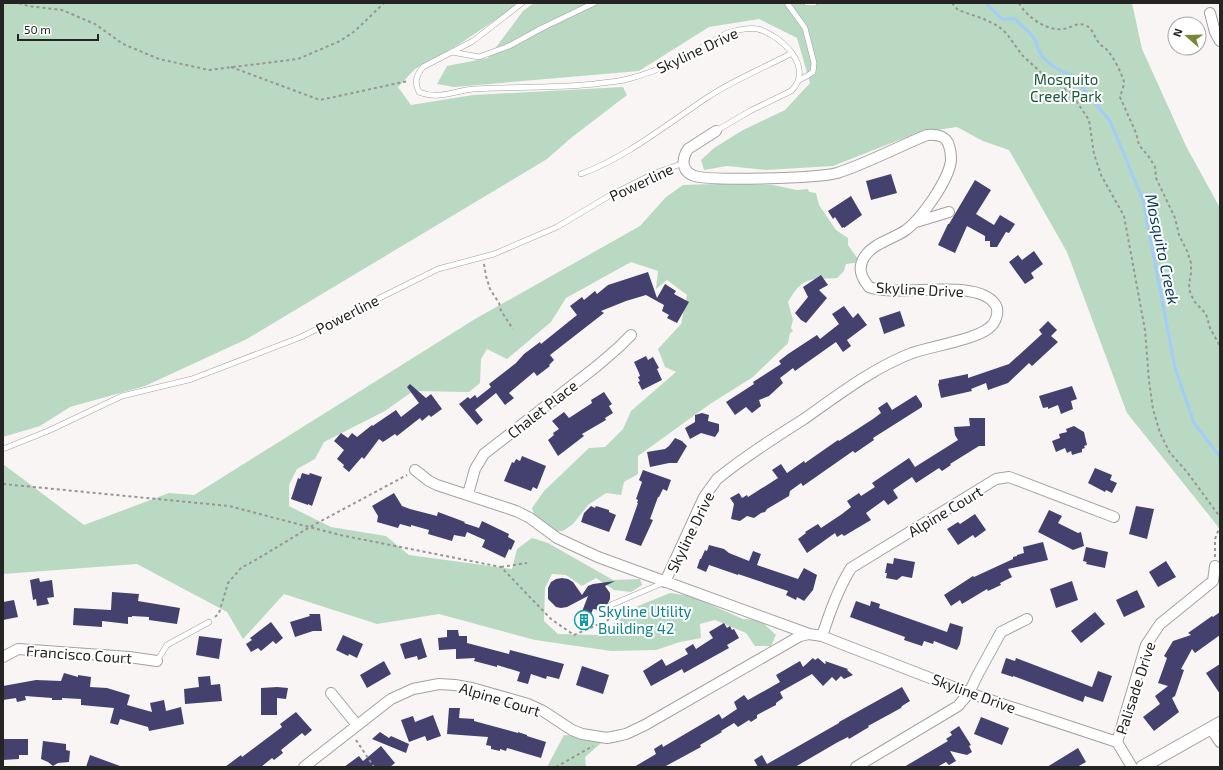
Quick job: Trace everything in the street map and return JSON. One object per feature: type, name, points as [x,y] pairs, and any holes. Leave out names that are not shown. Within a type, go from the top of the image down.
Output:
[{"type":"street","points":[[1210,13],[1215,32],[1220,41]]},
{"type":"street","points":[[684,163],[685,153],[688,149],[716,131]]},
{"type":"street","name":"Skyline Drive","points":[[684,163],[688,173],[700,178],[803,177],[836,173],[927,135],[934,134],[943,137],[949,143],[951,162],[946,176],[940,186],[916,222],[906,230],[876,247],[865,256],[861,262],[860,274],[869,287],[883,290],[948,289],[976,292],[985,296],[996,304],[997,314],[995,321],[990,327],[981,333],[924,349],[894,360],[838,394],[717,479],[704,497],[665,582],[809,634],[822,636],[970,693],[1117,742]]},
{"type":"street","points":[[916,222],[950,212]]},
{"type":"street","name":"Chalet Place","points":[[468,494],[475,469],[484,454],[597,366],[631,335]]},
{"type":"street","points":[[415,470],[429,481],[516,511],[530,518],[557,538],[598,557],[665,582]]},
{"type":"street","name":"Alpine Court","points":[[822,636],[831,608],[842,583],[851,568],[996,479],[1009,477],[1114,517]]},
{"type":"street","name":"Palisade Drive","points":[[1117,742],[1146,645],[1160,624],[1213,581],[1215,566]]},
{"type":"street","points":[[856,767],[958,706],[970,693],[977,676],[1001,632],[1027,619]]},
{"type":"street","name":"Alpine Court","points":[[304,767],[391,699],[413,689],[439,684],[454,685],[528,704],[544,711],[572,730],[582,734],[607,738],[626,734],[645,725],[800,636],[809,634]]},
{"type":"street","name":"Francisco Court","points":[[3,657],[18,649],[129,657],[157,661]]},
{"type":"street","points":[[331,693],[353,728]]},
{"type":"street","points":[[1142,767],[1216,726],[1220,742]]},
{"type":"street","points":[[1117,742],[1132,767]]},
{"type":"lane","points":[[415,79],[423,67],[473,42],[522,3]]},
{"type":"lane","points":[[452,52],[479,57],[509,46],[594,3]]},
{"type":"lane","points":[[716,131],[750,111],[791,91],[799,80],[813,72],[814,62],[805,28],[787,3]]},
{"type":"lane","points":[[807,3],[814,3]]},
{"type":"lane","name":"Skyline Drive","points":[[415,79],[416,87],[419,92],[434,96],[443,96],[472,90],[579,85],[620,80],[646,74],[668,65],[727,33],[746,28],[757,29],[775,36],[785,44],[797,62],[799,80]]},
{"type":"lane","points":[[581,174],[610,162],[710,96],[751,73],[792,53]]},
{"type":"lane","name":"Powerline","points":[[3,449],[48,431],[122,396],[192,379],[302,337],[395,289],[438,269],[494,254],[557,227],[609,196],[655,173],[684,163]]},
{"type":"lane","points":[[613,605],[665,582]]},
{"type":"lane","points":[[157,661],[168,645],[209,622]]},
{"type":"path","points":[[19,3],[28,6],[62,10],[95,24],[123,44],[159,59],[209,70],[298,59],[340,41],[355,31],[384,3]]},
{"type":"path","points":[[952,3],[958,10],[984,19],[998,26],[1007,34],[1022,55],[1048,79],[1068,91],[1089,120],[1094,154],[1101,175],[1124,216],[1145,330],[1151,395],[1160,432],[1170,453],[1187,472],[1220,517]]},
{"type":"path","points":[[1019,3],[1028,15],[1039,22],[1054,28],[1062,30],[1074,25],[1081,24],[1087,26],[1092,30],[1100,45],[1106,48],[1113,56],[1124,83],[1120,97],[1136,133],[1139,145],[1155,167],[1156,178],[1175,218],[1179,235],[1191,263],[1189,284],[1190,292],[1194,300],[1206,314],[1210,328],[1220,346]]},
{"type":"path","points":[[229,67],[320,100],[415,79]]},
{"type":"path","points":[[484,257],[484,268],[490,289],[500,303],[501,311],[513,329]]},
{"type":"path","points":[[209,622],[219,613],[228,583],[241,568],[310,527],[415,470]]},
{"type":"path","points":[[3,484],[229,506],[340,535],[501,567],[526,563]]},
{"type":"path","points":[[1215,566],[1215,539],[1220,526]]},
{"type":"path","points":[[501,567],[551,619],[574,635],[608,620],[613,605]]},
{"type":"path","points":[[353,728],[374,767]]},
{"type":"path","points":[[556,767],[607,738]]},
{"type":"green space","points":[[3,3],[519,3],[458,45],[415,69],[398,87],[411,105],[473,95],[623,87],[627,95],[571,138],[547,159],[247,339],[145,386],[70,407],[40,426],[3,437]]},
{"type":"green space","name":"Mosquito Creek Park","points":[[534,3],[1132,3],[1142,49],[1186,146],[1220,208],[1220,529],[1127,413],[1067,252],[1009,150],[983,141],[957,127],[917,133],[833,166],[766,170],[727,166],[704,170],[701,160],[714,148],[743,130],[785,110],[810,83],[797,38],[759,19],[709,27],[639,71],[454,87],[437,84],[447,66],[488,58],[523,11]]},
{"type":"green space","points":[[683,185],[773,185],[797,190],[808,189],[809,192],[816,193],[819,205],[836,230],[848,238],[848,245],[860,262],[846,264],[844,271],[837,278],[808,281],[798,288],[788,302],[793,320],[791,328],[793,331],[790,333],[788,343],[753,377],[710,404],[638,456],[638,474],[624,482],[621,495],[606,493],[588,505],[573,524],[563,531],[540,532],[532,508],[544,491],[589,448],[605,447],[623,429],[631,411],[676,372],[665,367],[658,349],[681,324],[687,295],[667,280],[656,289],[658,271],[631,262],[566,298],[551,322],[507,359],[487,349],[481,359],[480,383],[469,392],[413,391],[385,411],[324,442],[315,459],[297,469],[289,485],[289,506],[331,527],[386,536],[409,555],[512,569],[517,549],[532,538],[548,543],[613,580],[640,579],[642,585],[631,592],[614,590],[596,578],[582,586],[566,575],[552,574],[545,588],[544,621],[558,634],[598,635],[638,606],[670,593],[691,596],[743,619],[760,620],[776,635],[771,646],[755,646],[746,633],[715,620],[700,624],[701,638],[680,642],[656,650],[611,651],[535,640],[439,614],[377,624],[284,594],[243,639],[227,612],[137,564],[3,574],[3,464],[84,525],[169,493],[194,495],[475,319],[640,226],[666,197]]},
{"type":"green space","points":[[564,735],[607,738],[585,757],[586,767],[547,767]]},
{"type":"building","points":[[891,174],[897,193],[871,200],[866,181]]},
{"type":"building","points":[[975,180],[991,190],[976,214],[994,225],[1000,215],[1015,224],[1009,233],[1006,232],[997,247],[990,247],[990,241],[985,241],[985,236],[967,226],[955,253],[938,245],[948,224]]},
{"type":"building","points":[[851,196],[862,215],[842,228],[835,217],[833,219],[828,211]]},
{"type":"building","points":[[1034,251],[1043,264],[1031,273],[1034,278],[1025,284],[1009,262],[1018,255],[1022,260]]},
{"type":"building","points":[[648,272],[657,298],[665,284],[676,291],[674,294],[689,302],[677,323],[667,318],[669,315],[662,311],[664,305],[646,295],[626,301],[601,311],[604,313],[550,355],[554,360],[549,365],[550,366],[537,376],[534,372],[509,393],[514,398],[505,405],[496,393],[475,410],[483,420],[477,425],[459,404],[468,397],[470,399],[475,395],[477,398],[491,387],[489,384],[516,363],[524,354],[540,342],[541,344],[577,315],[570,306],[582,297],[584,300],[595,291],[597,294],[608,285]]},
{"type":"building","points":[[821,275],[828,285],[819,290],[827,298],[806,323],[795,313],[808,297],[803,287]]},
{"type":"building","points":[[844,306],[853,318],[858,313],[867,325],[847,340],[851,346],[843,352],[836,342],[795,371],[793,368],[780,378],[783,383],[769,396],[759,400],[761,406],[752,413],[746,407],[735,415],[726,402],[781,364],[779,361],[788,354],[817,335],[820,339],[839,324],[832,314]]},
{"type":"building","points":[[900,311],[905,326],[884,334],[879,318]]},
{"type":"building","points":[[1048,321],[1057,330],[1051,336],[1058,342],[1032,366],[1029,363],[1008,383],[988,390],[986,383],[971,389],[972,391],[941,398],[938,384],[939,380],[968,374],[968,378],[1009,364],[1042,334],[1039,330]]},
{"type":"building","points":[[646,356],[648,360],[653,357],[659,368],[657,369],[662,380],[642,390],[638,382],[640,381],[638,377],[640,376],[634,362]]},
{"type":"building","points":[[410,384],[426,398],[431,394],[442,409],[431,417],[429,415],[422,421],[420,418],[397,436],[395,434],[383,442],[379,439],[364,459],[362,457],[349,472],[337,459],[344,450],[334,441],[341,433],[348,438],[352,433],[357,437],[372,425],[373,426],[396,410],[401,417],[419,403],[407,387]]},
{"type":"building","points":[[1072,386],[1077,399],[1071,401],[1073,409],[1061,414],[1058,405],[1048,409],[1048,407],[1043,408],[1039,396]]},
{"type":"building","points":[[604,392],[612,404],[609,406],[613,413],[605,418],[606,420],[582,434],[584,436],[558,456],[548,440],[554,435],[553,433],[559,429],[552,421],[564,412],[569,418],[592,403],[591,400]]},
{"type":"building","points":[[916,395],[922,404],[922,407],[873,438],[874,440],[855,453],[853,451],[803,486],[801,483],[790,491],[789,496],[754,518],[747,516],[740,521],[731,519],[734,504],[730,498],[739,493],[742,498],[747,495],[748,497],[778,478],[772,470],[781,464],[787,473],[804,461],[805,463],[838,440],[839,441],[873,419],[881,413],[878,408],[887,402],[892,410]]},
{"type":"building","points":[[702,413],[709,415],[708,421],[719,424],[719,431],[715,437],[701,433],[690,439],[685,428],[695,422],[695,415]]},
{"type":"building","points":[[969,418],[985,418],[985,446],[979,446],[950,464],[951,465],[942,471],[939,468],[916,483],[912,477],[893,490],[898,498],[888,505],[884,500],[866,513],[871,520],[844,536],[842,534],[837,537],[835,533],[807,553],[798,539],[806,533],[805,532],[818,524],[821,528],[842,514],[851,507],[847,501],[859,493],[861,496],[875,487],[872,483],[909,458],[915,467],[958,440],[955,435],[954,427],[970,426]]},
{"type":"building","points":[[1074,426],[1084,432],[1087,445],[1084,446],[1085,448],[1082,449],[1082,452],[1072,455],[1071,451],[1067,453],[1065,448],[1056,452],[1052,441],[1060,438],[1059,434],[1067,432],[1066,429]]},
{"type":"building","points":[[675,438],[682,441],[687,446],[677,463],[650,467],[647,452],[665,449]]},
{"type":"building","points":[[522,456],[546,466],[537,489],[533,487],[531,491],[504,481],[512,462],[514,463],[516,459],[520,461]]},
{"type":"building","points":[[1095,468],[1112,475],[1110,480],[1117,483],[1112,493],[1106,490],[1105,492],[1088,483]]},
{"type":"building","points":[[643,470],[671,480],[667,491],[663,489],[658,497],[650,519],[653,520],[641,546],[625,540],[638,503],[638,500],[636,499],[642,482],[639,480]]},
{"type":"building","points":[[302,473],[309,475],[310,473],[322,477],[312,506],[291,499],[298,478],[300,479]]},
{"type":"building","points":[[394,493],[402,506],[437,516],[438,512],[479,528],[482,521],[509,534],[508,537],[515,541],[505,558],[482,547],[485,540],[467,532],[465,537],[454,535],[452,541],[428,534],[429,530],[411,525],[411,527],[400,524],[398,528],[377,522],[378,516],[372,506]]},
{"type":"building","points":[[591,506],[609,510],[609,512],[616,515],[609,532],[581,522],[584,513]]},
{"type":"building","points":[[1136,506],[1154,509],[1147,539],[1129,534]]},
{"type":"building","points":[[1049,510],[1062,516],[1058,523],[1078,533],[1081,532],[1084,546],[1073,550],[1038,532]]},
{"type":"building","points":[[975,514],[986,530],[975,538],[973,535],[958,545],[947,529],[958,522],[960,524]]},
{"type":"building","points":[[1043,542],[1048,560],[1008,569],[1012,577],[1000,583],[1001,585],[988,591],[987,589],[962,604],[960,600],[951,606],[944,595],[973,576],[974,577],[1013,559],[1013,557],[1017,555],[1024,553],[1023,547]]},
{"type":"building","points":[[709,545],[724,549],[729,553],[749,561],[753,551],[761,554],[757,565],[798,579],[804,568],[817,575],[813,590],[804,601],[797,597],[796,600],[786,595],[788,591],[738,574],[709,565],[706,572],[697,568],[700,559],[705,550],[707,551]]},
{"type":"building","points":[[1086,547],[1108,552],[1105,568],[1086,564],[1087,562],[1083,561]]},
{"type":"building","points":[[894,558],[915,562],[912,578],[902,576],[897,580],[886,578],[887,573],[885,573],[887,563],[893,564]]},
{"type":"building","points":[[1166,561],[1176,577],[1158,587],[1149,572]]},
{"type":"building","points":[[39,578],[40,582],[52,580],[54,597],[47,598],[49,604],[37,606],[36,599],[33,600],[30,580]]},
{"type":"building","points":[[562,578],[573,582],[582,595],[588,586],[615,581],[605,586],[610,593],[610,599],[607,605],[599,610],[593,609],[587,625],[578,622],[588,596],[567,607],[561,608],[556,607],[548,599],[548,588],[551,582]]},
{"type":"building","points":[[1072,581],[1078,600],[1056,608],[1050,589]]},
{"type":"building","points":[[1137,590],[1145,607],[1124,617],[1116,600]]},
{"type":"building","points":[[112,592],[139,594],[138,601],[180,608],[177,624],[149,620],[149,617],[132,616],[128,617],[128,624],[102,621],[102,627],[73,625],[74,608],[111,610]]},
{"type":"building","points":[[14,600],[18,617],[3,620],[3,602]]},
{"type":"building","points":[[856,601],[870,606],[871,601],[880,604],[879,608],[947,632],[950,623],[963,627],[960,644],[957,650],[934,641],[933,644],[924,641],[922,646],[904,640],[905,637],[850,617]]},
{"type":"building","points":[[1095,612],[1105,624],[1081,643],[1071,631]]},
{"type":"building","points":[[1220,612],[1220,635],[1195,653],[1192,649],[1181,669],[1184,670],[1175,696],[1172,698],[1179,712],[1154,731],[1143,717],[1160,704],[1155,696],[1168,686],[1158,683],[1167,658],[1164,656],[1173,641],[1191,635],[1188,633]]},
{"type":"building","points":[[309,614],[320,614],[322,631],[313,631],[295,637],[290,622],[310,616]]},
{"type":"building","points":[[271,622],[283,638],[276,644],[273,641],[261,651],[258,648],[251,652],[246,644],[252,640],[250,638]]},
{"type":"building","points":[[724,623],[727,628],[730,626],[732,630],[734,629],[739,638],[727,645],[729,648],[684,673],[682,669],[651,686],[643,671],[662,659],[666,666],[688,654],[685,649],[693,644],[696,649],[713,638],[709,632]]},
{"type":"building","points":[[447,630],[458,630],[459,636],[467,636],[467,643],[509,654],[510,650],[564,664],[559,679],[547,676],[546,679],[531,674],[528,684],[517,681],[520,672],[497,665],[497,667],[474,661],[475,658],[456,659],[456,649],[439,650],[438,638],[447,637]]},
{"type":"building","points":[[343,635],[363,644],[357,658],[349,654],[348,656],[336,650]]},
{"type":"building","points":[[199,636],[222,639],[219,659],[196,655]]},
{"type":"building","points":[[421,638],[427,657],[418,660],[417,656],[405,659],[400,644]]},
{"type":"building","points":[[813,658],[815,660],[818,658],[825,664],[825,661],[848,669],[847,670],[853,675],[844,679],[841,676],[836,681],[832,677],[823,686],[812,674],[780,692],[783,698],[776,703],[776,705],[757,715],[757,718],[751,722],[749,720],[738,727],[734,723],[700,745],[701,747],[664,767],[634,767],[656,754],[654,749],[662,744],[663,747],[719,714],[722,719],[737,709],[734,702],[744,695],[748,700],[780,682],[776,675],[800,661],[803,667]]},
{"type":"building","points":[[1006,658],[1015,661],[1016,658],[1092,687],[1098,671],[1112,676],[1103,702],[1085,696],[1083,702],[1001,673]]},
{"type":"building","points":[[384,661],[391,674],[367,688],[360,675]]},
{"type":"building","points":[[1220,664],[1220,694],[1206,673]]},
{"type":"building","points":[[582,666],[609,675],[603,694],[576,685]]},
{"type":"building","points":[[64,673],[78,677],[78,675],[91,677],[90,687],[107,688],[130,695],[127,705],[152,712],[150,703],[164,700],[166,711],[181,707],[184,724],[149,731],[148,727],[120,719],[118,725],[110,723],[114,708],[81,705],[81,699],[62,698],[62,700],[52,700],[52,698],[25,696],[26,700],[17,702],[16,698],[3,700],[3,686],[36,680],[61,681]]},
{"type":"building","points":[[210,676],[211,685],[220,684],[222,701],[185,704],[184,689],[199,687],[198,677]]},
{"type":"building","points":[[902,687],[910,701],[901,708],[868,726],[869,727],[849,739],[848,737],[838,742],[795,767],[758,767],[754,760],[762,755],[767,764]]},
{"type":"building","points":[[261,688],[288,688],[286,699],[277,698],[277,715],[261,715]]},
{"type":"building","points":[[449,708],[460,708],[459,718],[474,719],[474,721],[518,732],[546,742],[541,758],[507,748],[506,751],[491,749],[491,746],[486,745],[488,737],[447,734]]},
{"type":"building","points":[[296,712],[312,730],[305,736],[302,733],[281,750],[283,753],[274,760],[272,758],[261,767],[225,767],[241,755],[242,757],[282,727],[280,724]]},
{"type":"building","points":[[433,715],[441,736],[427,741],[425,736],[409,742],[401,720],[413,716],[415,722]]},
{"type":"building","points":[[981,717],[1009,728],[1002,745],[974,734]]},
{"type":"building","points":[[959,726],[971,745],[969,746],[972,752],[967,755],[950,751],[956,761],[949,765],[946,762],[937,767],[904,767],[948,741],[946,739],[952,735],[950,732]]},
{"type":"building","points":[[380,732],[389,738],[391,736],[409,744],[406,753],[372,739]]},
{"type":"building","points":[[3,739],[28,739],[28,755],[19,755],[19,759],[3,760]]},
{"type":"building","points":[[43,741],[66,744],[66,750],[70,751],[69,762],[58,763],[53,766],[41,759]]},
{"type":"building","points":[[381,746],[395,763],[390,767],[344,767],[359,756],[363,761]]},
{"type":"building","points":[[1078,748],[1086,762],[1077,767],[1047,767]]},
{"type":"building","points":[[90,755],[120,766],[120,767],[86,767]]},
{"type":"waterway","name":"Mosquito Creek","points":[[986,3],[1002,19],[1015,19],[1027,30],[1035,39],[1039,51],[1045,59],[1058,69],[1072,75],[1110,121],[1143,200],[1175,368],[1194,423],[1220,457]]},
{"type":"place","name":"Skyline Utility Building 42","points":[[584,620]]}]
